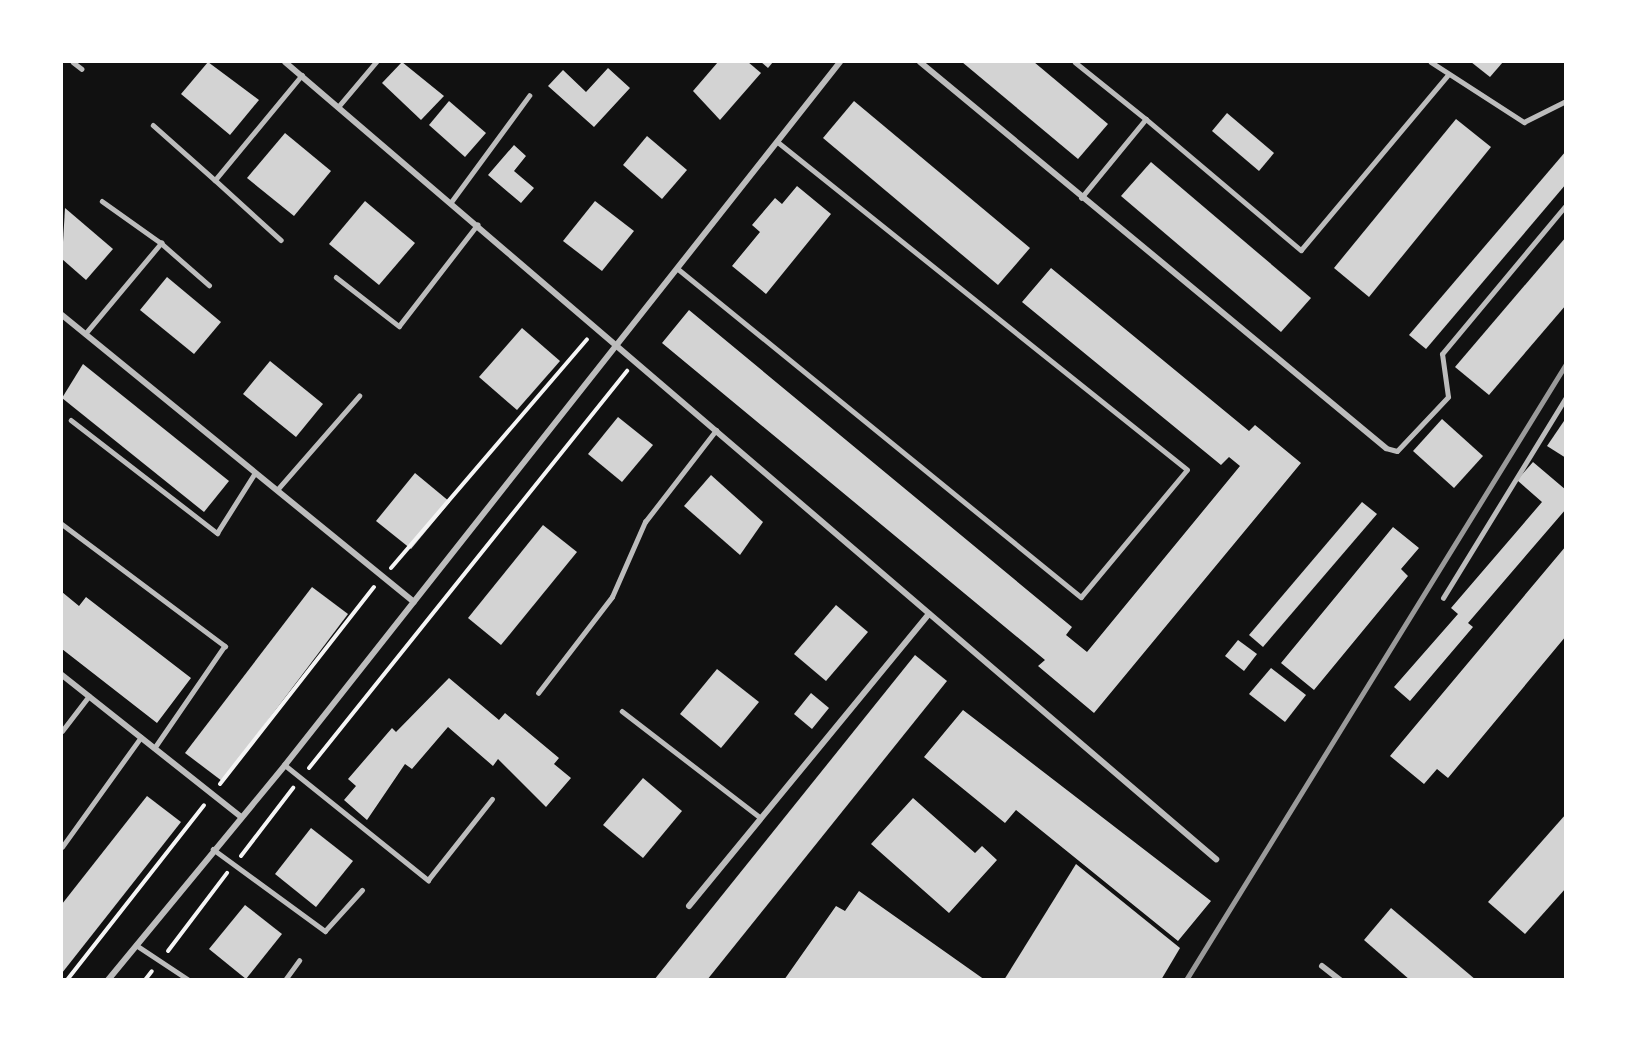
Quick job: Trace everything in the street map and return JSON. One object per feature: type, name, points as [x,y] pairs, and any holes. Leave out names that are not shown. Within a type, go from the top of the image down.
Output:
[{"type":"street","points":[[285,62],[1216,859]]},
{"type":"street","points":[[108,980],[240,816],[285,765],[840,62]]},
{"type":"street","points":[[920,62],[1081,198],[1386,448]]},
{"type":"street","points":[[62,315],[414,602]]},
{"type":"street","points":[[689,906],[929,614]]},
{"type":"street","points":[[62,675],[240,816]]},
{"type":"street","points":[[1322,966],[1340,980]]},
{"type":"lane","points":[[73,62],[82,69]]},
{"type":"lane","points":[[338,106],[376,62]]},
{"type":"lane","points":[[1075,62],[1301,250],[1448,75]]},
{"type":"lane","points":[[1431,62],[1524,122],[1566,101]]},
{"type":"lane","points":[[215,180],[302,75]]},
{"type":"lane","points":[[451,202],[529,96]]},
{"type":"lane","points":[[1081,198],[1146,119]]},
{"type":"lane","points":[[153,124],[281,240]]},
{"type":"lane","points":[[677,268],[1081,597],[1187,470],[777,142]]},
{"type":"lane","points":[[102,201],[161,243],[209,285]]},
{"type":"lane","points":[[1386,448],[1397,451],[1448,397],[1442,354],[1566,205]]},
{"type":"lane","points":[[336,277],[399,326],[477,225]]},
{"type":"lane","points":[[85,334],[161,243]]},
{"type":"lane","points":[[277,490],[359,396]]},
{"type":"lane","points":[[1443,598],[1566,397]]},
{"type":"lane","points":[[71,420],[217,533],[255,473]]},
{"type":"lane","points":[[538,693],[612,597],[645,522],[716,430]]},
{"type":"lane","points":[[62,524],[225,646],[155,748]]},
{"type":"lane","points":[[62,731],[89,696]]},
{"type":"lane","points":[[621,711],[761,818]]},
{"type":"lane","points":[[62,847],[141,737]]},
{"type":"lane","points":[[285,765],[428,880],[492,799]]},
{"type":"lane","points":[[213,849],[325,931],[362,890]]},
{"type":"lane","points":[[136,945],[189,980]]},
{"type":"lane","points":[[285,980],[299,961]]},
{"type":"path","points":[[67,980],[383,576],[596,330]]},
{"type":"path","points":[[145,980],[301,778],[634,362]]},
{"type":"building","points":[[208,62],[259,100],[230,135],[181,94]]},
{"type":"building","points":[[402,62],[444,96],[421,120],[382,83]]},
{"type":"building","points":[[718,62],[748,62],[761,73],[720,120],[693,91]]},
{"type":"building","points":[[761,62],[773,62],[768,68]]},
{"type":"building","points":[[962,62],[1034,62],[1108,124],[1078,159]]},
{"type":"building","points":[[1471,62],[1503,62],[1490,77]]},
{"type":"building","points":[[608,68],[630,88],[594,127],[548,86],[563,70],[586,92]]},
{"type":"building","points":[[449,101],[486,133],[465,157],[429,125]]},
{"type":"building","points":[[854,101],[1030,248],[998,285],[823,138]]},
{"type":"building","points":[[1227,113],[1274,153],[1259,171],[1212,131]]},
{"type":"building","points":[[1456,119],[1491,147],[1369,297],[1334,268]]},
{"type":"building","points":[[285,133],[331,171],[294,216],[247,178]]},
{"type":"building","points":[[647,136],[687,170],[662,199],[623,165]]},
{"type":"building","points":[[514,145],[526,156],[514,171],[534,188],[521,203],[488,175]]},
{"type":"building","points":[[1566,151],[1566,184],[1426,349],[1409,335]]},
{"type":"building","points":[[1151,162],[1311,298],[1281,332],[1121,196]]},
{"type":"building","points":[[797,186],[831,214],[766,294],[732,266],[760,232],[752,225],[775,198],[782,204]]},
{"type":"building","points":[[365,201],[415,243],[379,285],[329,244]]},
{"type":"building","points":[[595,201],[634,231],[602,271],[563,241]]},
{"type":"building","points":[[65,208],[113,249],[86,280],[62,259]]},
{"type":"building","points":[[1566,237],[1566,305],[1489,395],[1455,367]]},
{"type":"building","points":[[1051,268],[1249,431],[1255,425],[1301,463],[1094,713],[1038,666],[1045,660],[662,343],[689,310],[1072,627],[1066,635],[1087,652],[1240,466],[1229,457],[1221,465],[1022,302]]},
{"type":"building","points":[[167,277],[221,322],[194,354],[140,310]]},
{"type":"building","points":[[522,328],[560,361],[517,410],[479,377]]},
{"type":"building","points":[[270,361],[323,404],[296,437],[243,394]]},
{"type":"building","points":[[83,364],[229,481],[204,512],[62,398]]},
{"type":"building","points":[[618,417],[653,445],[622,482],[588,454]]},
{"type":"building","points":[[1566,418],[1566,458],[1547,446]]},
{"type":"building","points":[[1442,419],[1483,456],[1454,488],[1413,451]]},
{"type":"building","points":[[1533,462],[1566,490],[1566,509],[1468,623],[1473,627],[1410,701],[1394,687],[1458,614],[1451,608],[1542,502],[1517,480]]},
{"type":"building","points":[[415,473],[450,502],[411,549],[376,521]]},
{"type":"building","points":[[711,475],[763,522],[740,555],[684,506]]},
{"type":"building","points":[[1362,502],[1377,514],[1263,647],[1249,635]]},
{"type":"building","points":[[543,525],[577,552],[501,645],[468,618]]},
{"type":"building","points":[[1393,527],[1419,548],[1401,569],[1408,576],[1314,690],[1281,663]]},
{"type":"building","points":[[1566,546],[1566,636],[1448,778],[1437,769],[1424,784],[1390,756]]},
{"type":"building","points":[[312,587],[348,614],[222,781],[185,753]]},
{"type":"building","points":[[62,592],[79,606],[86,597],[191,678],[157,723],[62,649]]},
{"type":"building","points":[[836,605],[868,632],[826,681],[794,654]]},
{"type":"building","points":[[1238,640],[1257,654],[1244,671],[1225,656]]},
{"type":"building","points":[[915,655],[947,681],[707,980],[654,980]]},
{"type":"building","points":[[1271,668],[1306,695],[1285,722],[1249,694]]},
{"type":"building","points":[[717,669],[759,702],[721,748],[680,714]]},
{"type":"building","points":[[449,678],[499,720],[505,713],[559,758],[554,764],[571,778],[546,807],[498,759],[493,766],[448,727],[412,769],[405,764],[367,820],[344,800],[356,786],[348,779],[392,728],[396,732]]},
{"type":"building","points":[[811,693],[829,708],[812,729],[794,714]]},
{"type":"building","points":[[963,710],[1211,901],[1178,941],[1016,810],[1005,823],[924,757]]},
{"type":"building","points":[[643,778],[682,811],[643,858],[603,825]]},
{"type":"building","points":[[147,796],[181,822],[62,973],[62,904]]},
{"type":"building","points":[[913,798],[975,853],[982,846],[997,860],[949,913],[871,844]]},
{"type":"building","points":[[1566,814],[1566,888],[1525,934],[1488,902]]},
{"type":"building","points":[[311,828],[353,861],[316,907],[275,874]]},
{"type":"building","points":[[1076,864],[1180,948],[1161,980],[1004,980]]},
{"type":"building","points":[[859,891],[985,980],[784,980],[836,906],[845,911]]},
{"type":"building","points":[[245,905],[282,934],[246,979],[209,949]]},
{"type":"building","points":[[1391,908],[1476,980],[1410,980],[1364,940]]},
{"type":"railway","points":[[1186,980],[1566,364]]}]
